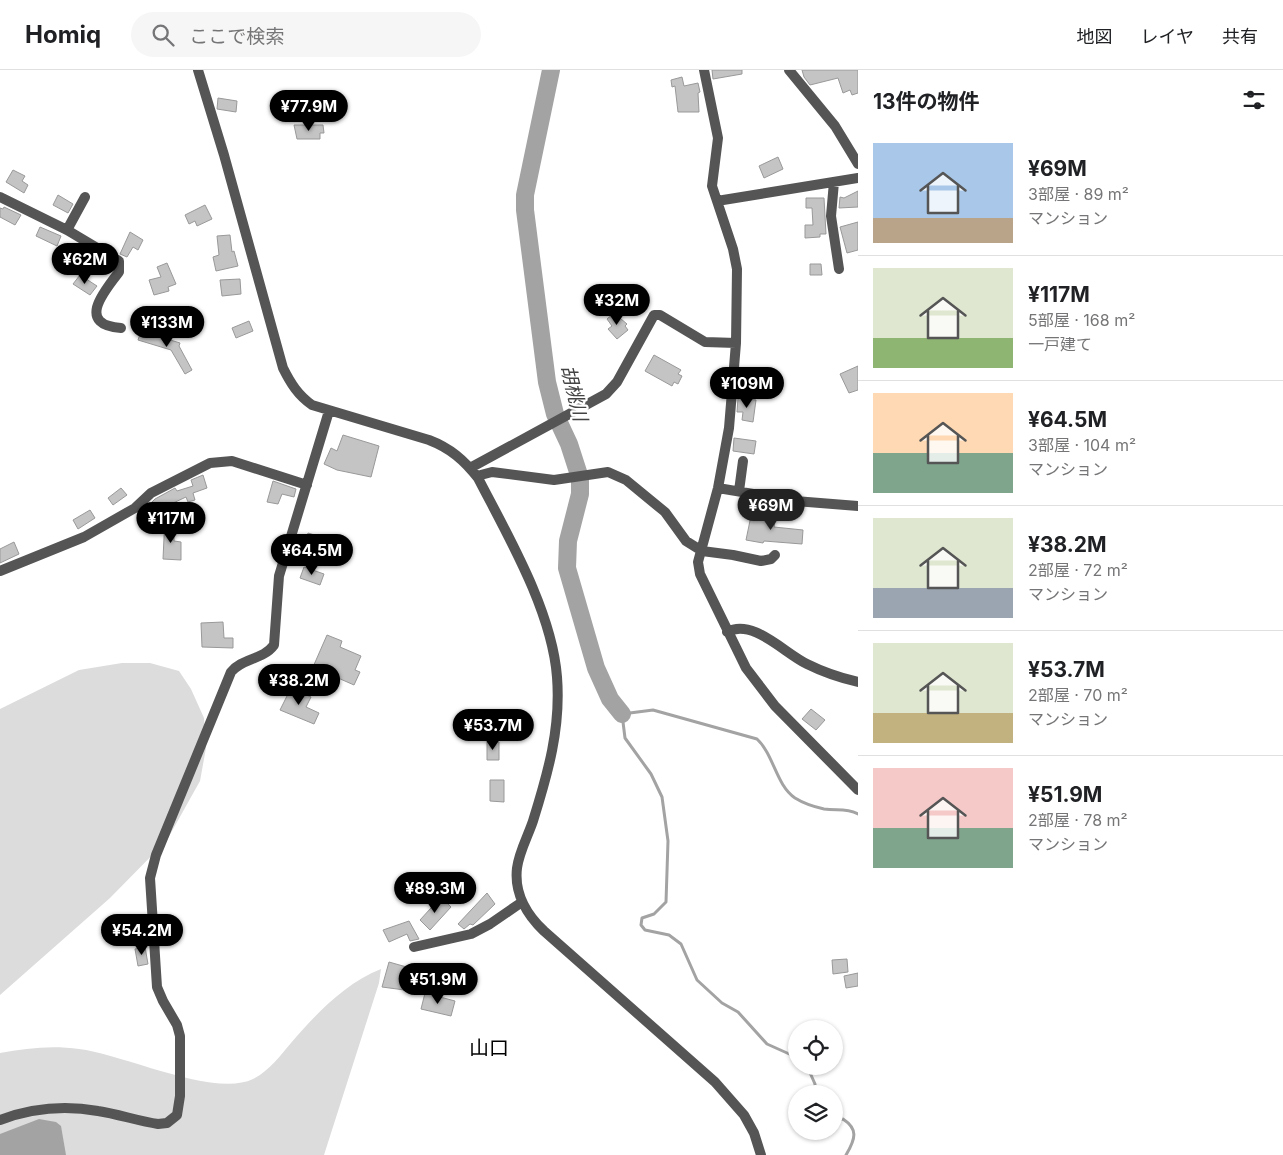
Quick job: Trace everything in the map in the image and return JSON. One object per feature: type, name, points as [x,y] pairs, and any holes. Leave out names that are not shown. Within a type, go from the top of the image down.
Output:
[{"type":"street","points":[[198,70],[224,155],[283,368],[298,393],[312,405],[440,445],[455,454],[477,476],[543,612],[557,677],[558,704],[555,745],[517,868],[518,886],[522,902],[530,917],[544,931],[724,1090],[749,1124],[761,1155]]},
{"type":"street","points":[[704,70],[718,138],[712,186],[733,249],[737,269],[736,343],[729,428],[718,488],[698,562],[700,574],[746,668],[775,706],[858,790]]},
{"type":"street","points":[[789,70],[835,126],[858,164]]},
{"type":"street","points":[[716,200],[858,178]]},
{"type":"street","points":[[834,182],[831,216],[839,269]]},
{"type":"street","points":[[67,230],[84,196]]},
{"type":"street","points":[[0,197],[67,230],[119,261],[119,272],[97,302],[96,310],[105,325],[121,328]]},
{"type":"street","points":[[470,468],[606,394],[617,382],[654,315],[660,315],[705,342],[736,343]]},
{"type":"street","points":[[0,1120],[36,1109],[59,1107],[99,1111],[158,1124],[167,1123],[177,1115],[180,1096],[180,1036],[177,1025],[162,1001],[156,980],[150,908],[152,866],[231,672],[241,664],[264,654],[274,645],[279,576],[329,411]]},
{"type":"street","points":[[0,571],[84,537],[135,508],[151,493],[210,463],[232,461],[307,485]]},
{"type":"street","points":[[738,491],[743,461]]},
{"type":"street","points":[[477,476],[492,472],[554,480],[595,473],[615,474],[626,480],[665,512],[686,541],[702,551],[733,554],[761,561],[771,559],[775,555]]},
{"type":"street","points":[[718,488],[794,501],[858,506]]},
{"type":"street","points":[[727,632],[740,629],[756,632],[808,664],[858,682]]},
{"type":"street","points":[[414,947],[471,934],[490,924],[522,902]]},
{"type":"shaded area","points":[[122,663],[150,663],[179,671],[191,689],[204,718],[206,748],[200,781],[167,840],[110,898],[0,995],[0,709],[79,670]]},
{"type":"shaded area","points":[[381,969],[379,983],[324,1155],[0,1155],[0,1053],[59,1047],[79,1049],[192,1079],[216,1083],[236,1083],[253,1079],[264,1072],[332,1000],[355,983]]},
{"type":"shaded area","points":[[39,1119],[56,1122],[61,1126],[66,1155],[0,1155],[0,1134]]},
{"type":"building","points":[[712,70],[742,70],[742,74],[713,79]]},
{"type":"building","points":[[802,70],[858,70],[858,93],[852,95],[850,90],[843,93],[838,78],[810,85],[804,77]]},
{"type":"building","points":[[682,77],[684,86],[698,83],[700,92],[698,93],[699,112],[678,112],[675,86],[672,87],[671,80]]},
{"type":"building","points":[[218,98],[237,101],[236,112],[217,109]]},
{"type":"building","points":[[294,125],[323,125],[324,133],[320,133],[320,139],[297,139]]},
{"type":"building","points":[[778,157],[783,169],[764,178],[759,166]]},
{"type":"building","points":[[13,170],[25,176],[22,181],[28,185],[24,193],[6,182]]},
{"type":"building","points":[[858,191],[858,207],[839,208],[840,197],[844,198]]},
{"type":"building","points":[[58,195],[73,204],[68,213],[53,205]]},
{"type":"building","points":[[806,198],[824,198],[826,234],[820,234],[820,237],[805,238],[805,225],[813,225],[812,208],[806,208]]},
{"type":"building","points":[[205,205],[212,219],[197,226],[195,221],[189,224],[185,215]]},
{"type":"building","points":[[4,207],[21,215],[15,225],[0,217],[0,208],[3,209]]},
{"type":"building","points":[[858,222],[858,250],[847,253],[840,227]]},
{"type":"building","points":[[40,227],[61,236],[57,246],[36,236]]},
{"type":"building","points":[[130,232],[143,240],[138,250],[133,247],[127,257],[120,254]]},
{"type":"building","points":[[230,235],[232,252],[234,251],[238,266],[216,271],[213,257],[219,255],[217,236]]},
{"type":"building","points":[[167,263],[176,284],[168,287],[169,291],[154,295],[149,280],[161,277],[157,267]]},
{"type":"building","points":[[810,264],[821,264],[822,275],[810,275]]},
{"type":"building","points":[[80,275],[97,286],[90,295],[73,284]]},
{"type":"building","points":[[240,279],[241,294],[222,296],[220,280]]},
{"type":"building","points":[[614,313],[627,324],[625,326],[628,330],[617,339],[608,329],[612,326],[607,319]]},
{"type":"building","points":[[249,321],[253,331],[236,338],[232,328]]},
{"type":"building","points":[[141,331],[180,343],[179,346],[192,370],[185,374],[171,350],[138,340]]},
{"type":"building","points":[[654,355],[681,370],[678,374],[682,376],[678,384],[674,382],[672,386],[645,371]]},
{"type":"building","points":[[858,366],[858,390],[849,393],[840,374]]},
{"type":"building","points":[[738,398],[756,400],[753,422],[742,420],[743,412],[737,412]]},
{"type":"building","points":[[343,435],[379,446],[371,477],[337,470],[324,464],[331,448],[337,451]]},
{"type":"building","points":[[734,438],[756,441],[754,454],[733,451]]},
{"type":"building","points":[[203,475],[207,488],[193,493],[195,500],[188,502],[186,497],[154,512],[150,504],[155,499],[175,488],[177,491],[193,486],[191,480]]},
{"type":"building","points":[[273,481],[296,489],[294,497],[282,494],[278,504],[267,502]]},
{"type":"building","points":[[121,488],[127,495],[113,505],[108,498]]},
{"type":"building","points":[[90,510],[95,518],[78,529],[73,520]]},
{"type":"building","points":[[752,511],[776,516],[774,527],[803,530],[802,544],[764,541],[763,543],[746,540]]},
{"type":"building","points":[[165,517],[174,531],[174,541],[181,542],[181,560],[163,559]]},
{"type":"building","points":[[308,533],[334,541],[330,553],[304,544]]},
{"type":"building","points":[[14,542],[19,554],[0,563],[0,549]]},
{"type":"building","points":[[304,567],[324,574],[320,585],[300,578]]},
{"type":"building","points":[[223,622],[224,638],[233,638],[233,648],[202,647],[201,623]]},
{"type":"building","points":[[327,635],[342,641],[340,647],[361,656],[355,670],[360,672],[354,685],[313,667]]},
{"type":"building","points":[[291,688],[311,697],[306,707],[319,713],[314,724],[280,710]]},
{"type":"building","points":[[811,709],[825,720],[816,730],[802,719]]},
{"type":"building","points":[[487,742],[499,742],[499,760],[487,760]]},
{"type":"building","points":[[490,780],[504,780],[504,802],[490,801]]},
{"type":"building","points":[[487,893],[495,904],[473,925],[470,924],[464,929],[458,924]]},
{"type":"building","points":[[441,897],[451,907],[430,930],[420,920]]},
{"type":"building","points":[[409,921],[419,939],[410,941],[407,934],[389,942],[383,930]]},
{"type":"building","points":[[145,947],[148,964],[138,966],[135,949]]},
{"type":"building","points":[[847,959],[848,972],[833,974],[832,960]]},
{"type":"building","points":[[389,962],[417,970],[412,991],[382,987]]},
{"type":"building","points":[[858,973],[858,986],[846,988],[844,976]]},
{"type":"building","points":[[425,993],[455,1001],[451,1016],[421,1009]]},
{"type":"waterway","name":"胡桃川","points":[[551,70],[525,195],[525,210],[547,382],[555,414],[569,444],[580,478],[580,494],[568,541],[567,568],[596,668],[610,699],[622,714]]},
{"type":"waterway","points":[[788,1053],[767,1044],[738,1012],[722,1003],[697,980],[681,944],[669,935],[645,930],[641,925],[642,918],[654,914],[666,902],[668,841],[662,797],[651,774],[625,738],[622,714],[653,710],[757,739],[767,753],[783,786],[795,798],[820,808],[845,810],[858,814]]},
{"type":"waterway","points":[[811,1075],[815,1085]]},
{"type":"waterway","points":[[843,1119],[851,1126],[854,1134],[852,1144],[846,1155]]},
{"type":"district","name":"山口","points":[[489,1048]]}]
